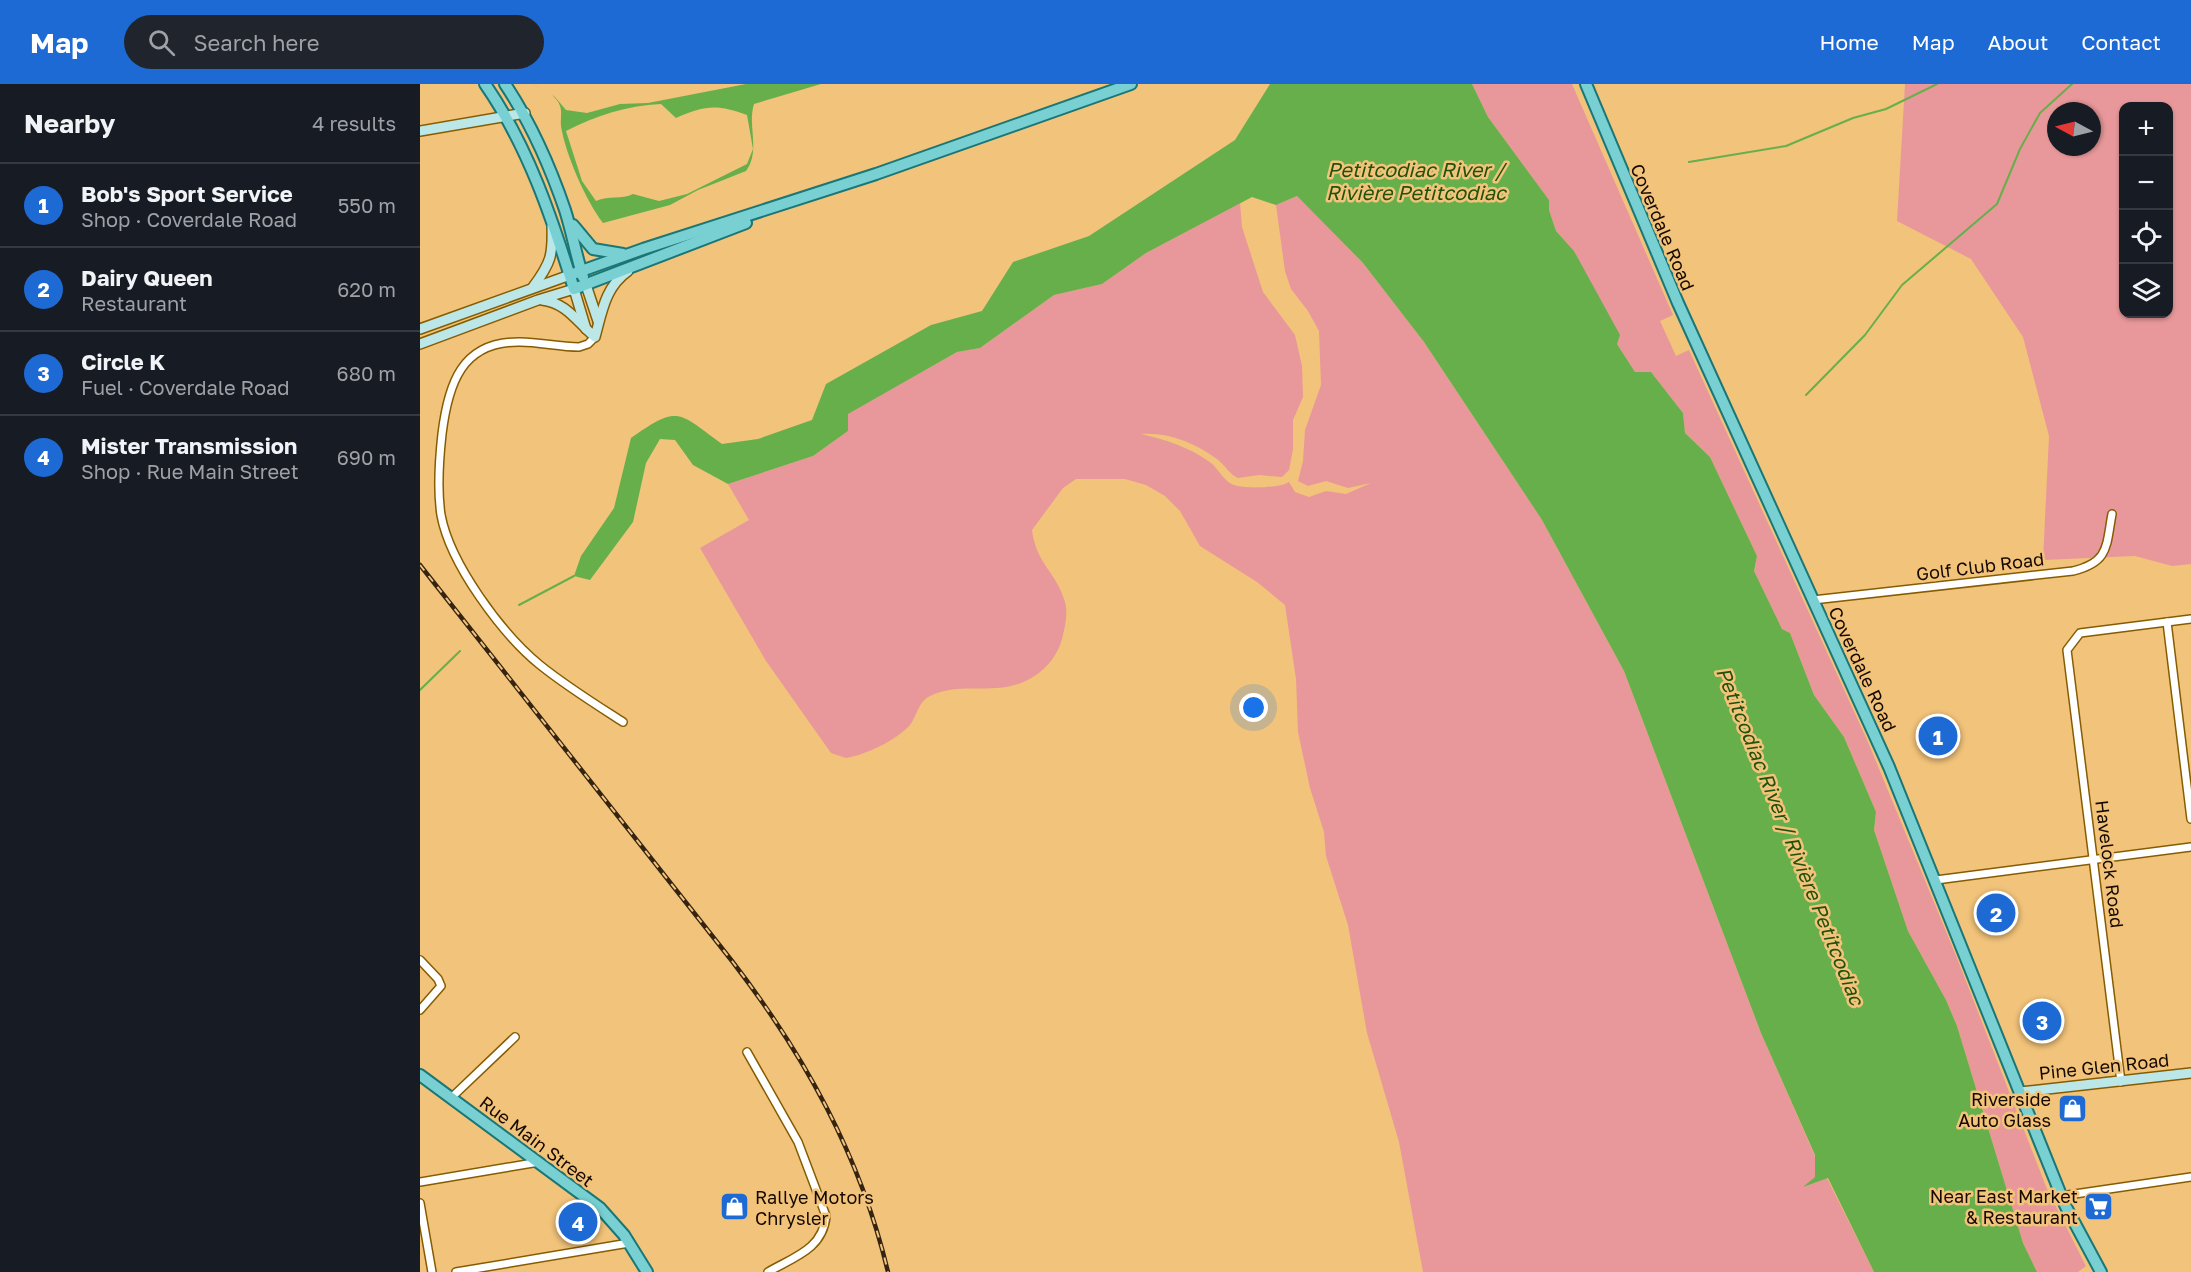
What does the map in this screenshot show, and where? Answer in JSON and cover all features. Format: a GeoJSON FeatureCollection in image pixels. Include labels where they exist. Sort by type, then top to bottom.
{"type":"FeatureCollection","features":[{"type":"Feature","properties":{"kind":"main road"},"geometry":{"type":"LineString","coordinates":[[485,84],[507,116],[532,169],[552,224],[570,290],[632,268],[816,195]]}},
{"type":"Feature","properties":{"kind":"main road"},"geometry":{"type":"LineString","coordinates":[[505,84],[525,113],[565,211],[586,285]]}},
{"type":"Feature","properties":{"kind":"main road"},"geometry":{"type":"LineString","coordinates":[[566,277],[628,254],[816,195],[1131,84]]}},
{"type":"Feature","properties":{"kind":"main road","name":"Coverdale Road"},"geometry":{"type":"LineString","coordinates":[[1586,84],[1664,271],[1873,728],[1936,880],[2061,1196],[2100,1272]]}},
{"type":"Feature","properties":{"kind":"main road"},"geometry":{"type":"LineString","coordinates":[[565,211],[578,234],[593,249],[628,254]]}},
{"type":"Feature","properties":{"kind":"main road","name":"Rue Main Street"},"geometry":{"type":"LineString","coordinates":[[420,1075],[600,1208],[629,1243],[647,1272]]}},
{"type":"Feature","properties":{"kind":"street"},"geometry":{"type":"LineString","coordinates":[[420,131],[525,113]]}},
{"type":"Feature","properties":{"kind":"street"},"geometry":{"type":"LineString","coordinates":[[533,287],[549,263],[553,251],[552,224]]}},
{"type":"Feature","properties":{"kind":"street"},"geometry":{"type":"LineString","coordinates":[[622,722],[540,664],[510,635],[462,570],[453,553],[441,516],[439,491],[441,443],[448,391],[459,370],[468,360],[501,344],[518,342],[579,347],[588,344],[595,337],[612,288],[618,278],[632,268]]}},
{"type":"Feature","properties":{"kind":"street"},"geometry":{"type":"LineString","coordinates":[[420,329],[566,277]]}},
{"type":"Feature","properties":{"kind":"street"},"geometry":{"type":"LineString","coordinates":[[586,285],[599,323]]}},
{"type":"Feature","properties":{"kind":"street"},"geometry":{"type":"LineString","coordinates":[[420,344],[570,290],[586,329]]}},
{"type":"Feature","properties":{"kind":"street"},"geometry":{"type":"LineString","coordinates":[[538,300],[559,304],[570,311],[595,337]]}},
{"type":"Feature","properties":{"kind":"street","name":"Golf Club Road"},"geometry":{"type":"LineString","coordinates":[[1813,600],[2073,571],[2093,566],[2105,550],[2112,514]]}},
{"type":"Feature","properties":{"kind":"street"},"geometry":{"type":"LineString","coordinates":[[2191,619],[2167,622],[2191,819]]}},
{"type":"Feature","properties":{"kind":"street","name":"Havelock Road"},"geometry":{"type":"LineString","coordinates":[[2121,1082],[2067,650],[2080,633],[2167,622]]}},
{"type":"Feature","properties":{"kind":"street"},"geometry":{"type":"LineString","coordinates":[[1936,880],[2191,847]]}},
{"type":"Feature","properties":{"kind":"street"},"geometry":{"type":"LineString","coordinates":[[420,960],[438,978],[441,986],[420,1010]]}},
{"type":"Feature","properties":{"kind":"street"},"geometry":{"type":"LineString","coordinates":[[451,1098],[515,1038]]}},
{"type":"Feature","properties":{"kind":"street"},"geometry":{"type":"LineString","coordinates":[[747,1052],[798,1142],[826,1216],[825,1228],[818,1241],[768,1272]]}},
{"type":"Feature","properties":{"kind":"street","name":"Pine Glen Road"},"geometry":{"type":"LineString","coordinates":[[2020,1092],[2191,1073]]}},
{"type":"Feature","properties":{"kind":"street"},"geometry":{"type":"LineString","coordinates":[[420,1182],[539,1162]]}},
{"type":"Feature","properties":{"kind":"street"},"geometry":{"type":"LineString","coordinates":[[2061,1196],[2191,1178]]}},
{"type":"Feature","properties":{"kind":"street"},"geometry":{"type":"LineString","coordinates":[[420,1203],[432,1272]]}},
{"type":"Feature","properties":{"kind":"street"},"geometry":{"type":"LineString","coordinates":[[456,1272],[629,1243]]}},
{"type":"Feature","properties":{"kind":"shaded area"},"geometry":{"type":"Polygon","coordinates":[[[1472,84],[1572,84],[1673,315],[1660,321],[1676,356],[1689,350],[1868,742],[1957,958],[2047,1189],[2086,1266],[2078,1272],[2037,1272],[2023,1243],[1957,1026],[1946,1000],[1908,931],[1874,830],[1876,812],[1844,737],[1814,695],[1790,633],[1782,629],[1754,571],[1757,556],[1710,457],[1685,433],[1683,413],[1651,372],[1635,372],[1617,344],[1574,251],[1556,231],[1549,210],[1549,200],[1488,117],[1472,84]]]}},
{"type":"Feature","properties":{"kind":"shaded area"},"geometry":{"type":"Polygon","coordinates":[[[1905,84],[2191,84],[2191,564],[2172,566],[2135,556],[2043,560],[2049,436],[2023,337],[1971,259],[1897,221],[1905,84]]]}},
{"type":"Feature","properties":{"kind":"shaded area"},"geometry":{"type":"Polygon","coordinates":[[[1297,196],[1363,263],[1424,342],[1542,520],[1624,671],[1761,1033],[1815,1156],[1815,1177],[1805,1186],[1827,1178],[1874,1272],[1423,1272],[1399,1142],[1367,1033],[1348,925],[1326,856],[1324,832],[1310,788],[1298,732],[1296,679],[1285,605],[1257,582],[1200,546],[1180,511],[1165,496],[1146,485],[1125,479],[1076,479],[1063,488],[1032,530],[1037,551],[1060,589],[1066,609],[1060,645],[1045,668],[1023,682],[1009,686],[956,689],[930,696],[920,705],[910,725],[904,731],[871,750],[846,758],[831,753],[766,661],[700,548],[749,520],[728,484],[813,456],[848,431],[847,414],[957,352],[980,348],[1054,295],[1102,284],[1146,253],[1240,203],[1242,227],[1263,292],[1295,335],[1302,366],[1303,397],[1293,420],[1293,449],[1289,470],[1282,477],[1259,475],[1238,478],[1217,459],[1200,448],[1171,437],[1141,434],[1186,448],[1211,463],[1227,481],[1234,485],[1271,487],[1289,482],[1295,492],[1309,497],[1326,491],[1346,494],[1371,483],[1348,488],[1326,481],[1308,486],[1298,481],[1303,461],[1305,430],[1321,385],[1319,331],[1308,311],[1291,289],[1285,271],[1276,205],[1297,196]]]}},
{"type":"Feature","properties":{"kind":"water"},"geometry":{"type":"Polygon","coordinates":[[[746,84],[821,84],[754,104],[752,112],[753,146],[753,155],[746,171],[698,190],[670,205],[603,223],[583,190],[572,163],[563,137],[560,106],[551,95],[566,110],[587,113],[620,104],[648,103],[746,84]],[[661,104],[648,105],[612,112],[566,131],[582,181],[596,201],[633,194],[659,201],[687,194],[747,164],[753,149],[747,115],[728,109],[703,108],[676,118],[661,104]]]}},
{"type":"Feature","properties":{"kind":"water","name":"Petitcodiac River / Rivière Petitcodiac"},"geometry":{"type":"Polygon","coordinates":[[[1270,84],[1472,84],[1488,117],[1549,200],[1549,210],[1556,231],[1574,251],[1620,335],[1617,344],[1635,372],[1651,372],[1683,413],[1685,433],[1710,457],[1757,556],[1754,571],[1782,629],[1790,633],[1814,695],[1844,737],[1876,812],[1874,830],[1908,931],[1946,1000],[1957,1026],[2023,1243],[2037,1272],[1874,1272],[1828,1178],[1803,1187],[1815,1177],[1815,1155],[1761,1033],[1624,671],[1542,520],[1424,342],[1363,263],[1297,196],[1276,205],[1252,197],[1146,253],[1102,284],[1054,295],[980,348],[957,352],[848,414],[848,431],[813,456],[728,484],[693,465],[675,440],[660,439],[646,463],[633,522],[590,580],[574,576],[581,556],[614,508],[631,438],[659,420],[678,416],[687,419],[722,444],[758,439],[812,420],[826,384],[931,325],[982,311],[1013,262],[1089,236],[1235,140],[1270,84]]]}},
{"type":"Feature","properties":{"kind":"waterway"},"geometry":{"type":"LineString","coordinates":[[1689,162],[1786,146],[1853,118],[1886,109],[1937,84]]}},
{"type":"Feature","properties":{"kind":"waterway"},"geometry":{"type":"LineString","coordinates":[[1806,395],[1865,335],[1902,285],[1997,204],[2020,149],[2040,113],[2072,84]]}},
{"type":"Feature","properties":{"kind":"waterway"},"geometry":{"type":"LineString","coordinates":[[519,605],[574,576]]}},
{"type":"Feature","properties":{"kind":"waterway"},"geometry":{"type":"LineString","coordinates":[[420,690],[460,651]]}},
{"type":"Feature","properties":{"kind":"railway"},"geometry":{"type":"LineString","coordinates":[[420,565],[732,961],[783,1033],[806,1070],[846,1147],[862,1187],[888,1272]]}},
{"type":"Feature","properties":{"kind":"place","name":"Bob's Sport Service"},"geometry":{"type":"Point","coordinates":[1938,736]}},
{"type":"Feature","properties":{"kind":"place","name":"Dairy Queen"},"geometry":{"type":"Point","coordinates":[1996,913]}},
{"type":"Feature","properties":{"kind":"place","name":"Circle K"},"geometry":{"type":"Point","coordinates":[2042,1021]}},
{"type":"Feature","properties":{"kind":"place","name":"Riverside Auto Glass"},"geometry":{"type":"Point","coordinates":[2072,1109]}},
{"type":"Feature","properties":{"kind":"place","name":"Near East Market & Restaurant"},"geometry":{"type":"Point","coordinates":[2099,1206]}},
{"type":"Feature","properties":{"kind":"place","name":"Rallye Motors Chrysler"},"geometry":{"type":"Point","coordinates":[734,1207]}},
{"type":"Feature","properties":{"kind":"place","name":"Mister Transmission"},"geometry":{"type":"Point","coordinates":[578,1222]}}]}
